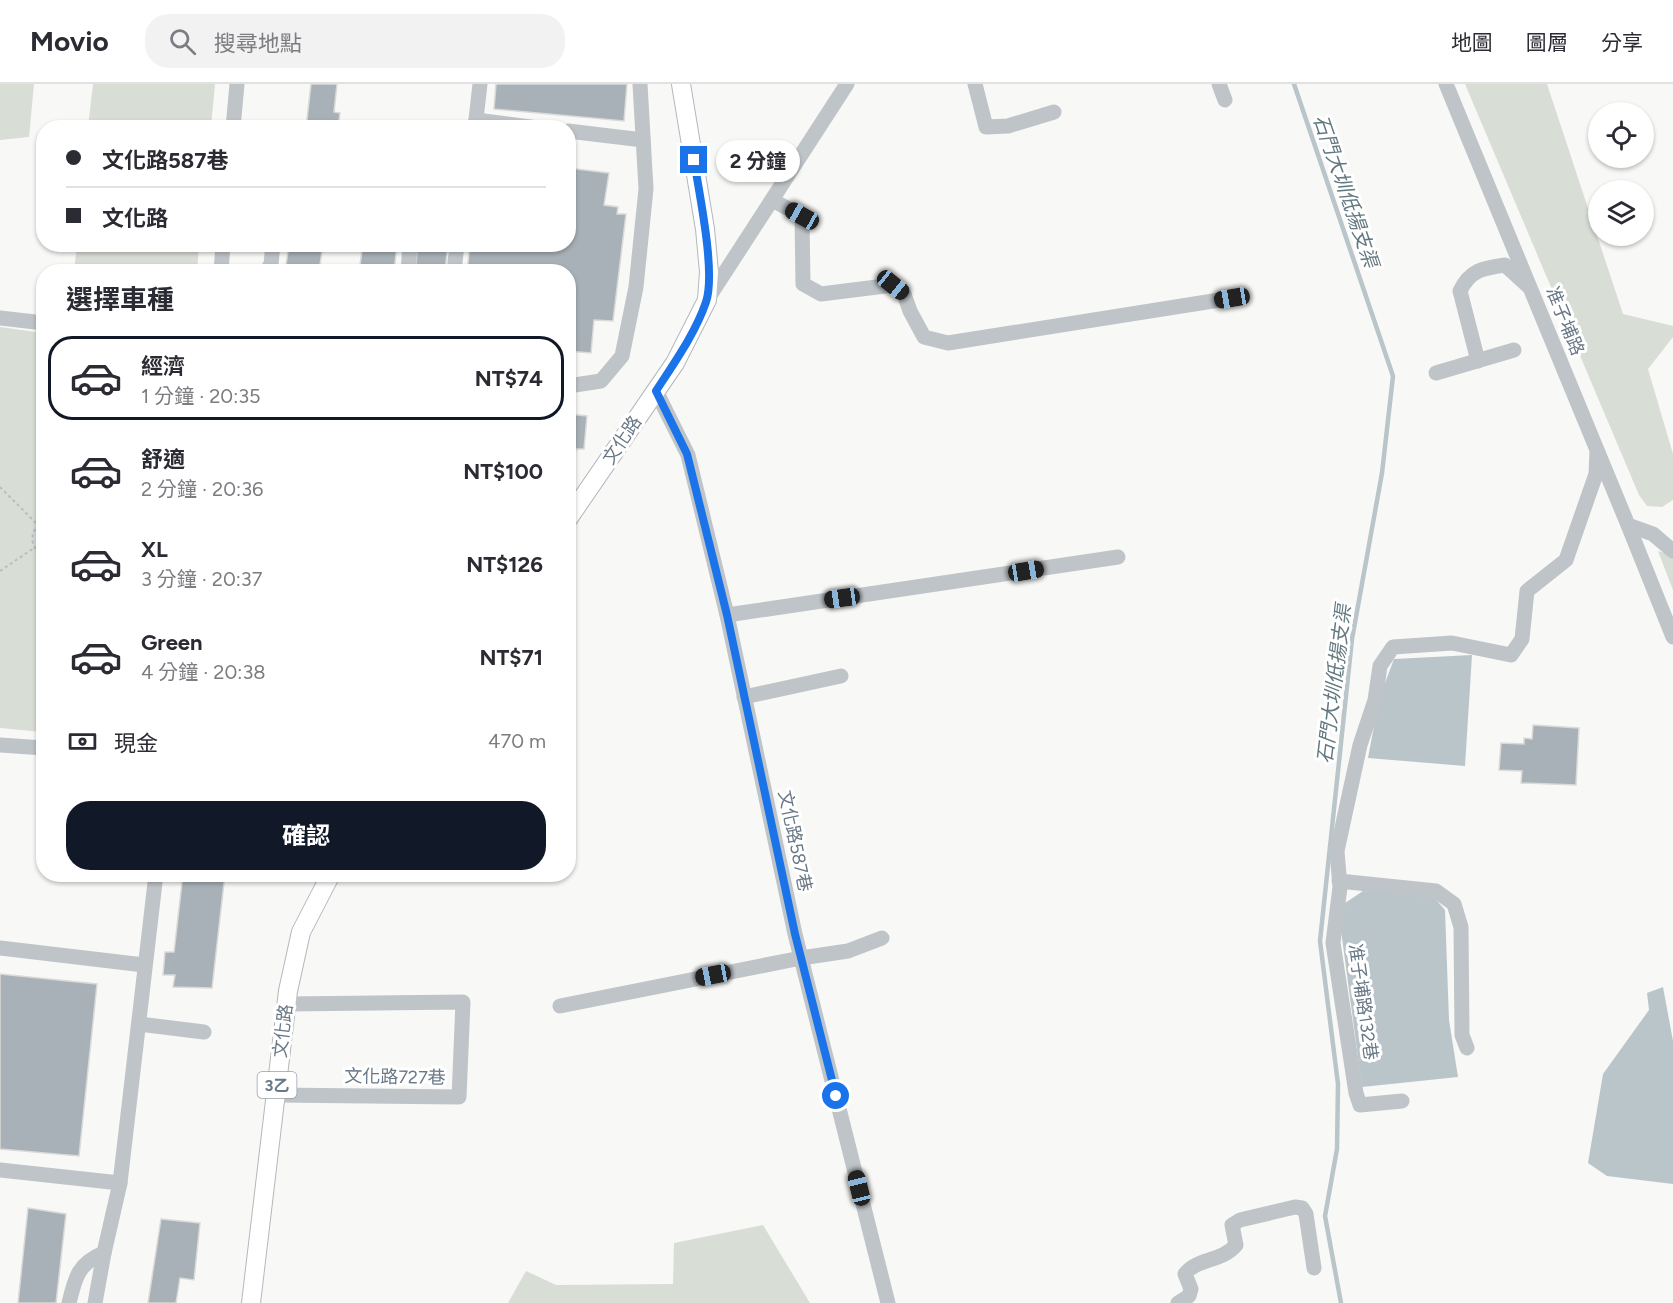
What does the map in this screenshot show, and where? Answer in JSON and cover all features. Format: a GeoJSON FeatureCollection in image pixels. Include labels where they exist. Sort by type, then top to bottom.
{"type":"FeatureCollection","features":[{"type":"Feature","properties":{"kind":"main road","name":"文化路"},"geometry":{"type":"LineString","coordinates":[[576,507],[675,363],[707,300],[705,229],[681,84]]}},
{"type":"Feature","properties":{"kind":"main road","name":"文化路"},"geometry":{"type":"LineString","coordinates":[[251,1303],[286,1004],[301,932],[327,882]]}},
{"type":"Feature","properties":{"kind":"lane"},"geometry":{"type":"LineString","coordinates":[[234,120],[237,84]]}},
{"type":"Feature","properties":{"kind":"lane"},"geometry":{"type":"LineString","coordinates":[[476,120],[480,84]]}},
{"type":"Feature","properties":{"kind":"lane"},"geometry":{"type":"LineString","coordinates":[[576,385],[601,381],[622,356],[636,287],[646,189],[639,84]]}},
{"type":"Feature","properties":{"kind":"lane"},"geometry":{"type":"LineString","coordinates":[[707,300],[847,84]]}},
{"type":"Feature","properties":{"kind":"lane"},"geometry":{"type":"LineString","coordinates":[[975,84],[986,127],[1008,126],[1054,112]]}},
{"type":"Feature","properties":{"kind":"lane"},"geometry":{"type":"LineString","coordinates":[[1220,84],[1225,100]]}},
{"type":"Feature","properties":{"kind":"lane","name":"准子埔路"},"geometry":{"type":"LineString","coordinates":[[1446,84],[1673,637]]}},
{"type":"Feature","properties":{"kind":"lane"},"geometry":{"type":"LineString","coordinates":[[576,132],[643,140]]}},
{"type":"Feature","properties":{"kind":"lane"},"geometry":{"type":"LineString","coordinates":[[772,200],[802,216],[803,284],[821,294],[893,285],[904,294],[924,337],[948,343],[1232,298]]}},
{"type":"Feature","properties":{"kind":"lane"},"geometry":{"type":"LineString","coordinates":[[1478,361],[1460,291],[1465,281],[1481,268],[1505,265],[1531,288]]}},
{"type":"Feature","properties":{"kind":"lane"},"geometry":{"type":"LineString","coordinates":[[0,318],[36,322]]}},
{"type":"Feature","properties":{"kind":"lane"},"geometry":{"type":"LineString","coordinates":[[1436,373],[1514,350]]}},
{"type":"Feature","properties":{"kind":"lane","name":"文化路587巷"},"geometry":{"type":"LineString","coordinates":[[656,391],[687,454],[727,615],[801,958],[888,1303]]}},
{"type":"Feature","properties":{"kind":"lane","name":"准子埔路132巷"},"geometry":{"type":"LineString","coordinates":[[1402,1101],[1360,1105],[1356,1093],[1333,943],[1339,881],[1337,851],[1360,745],[1375,700],[1380,666],[1394,647],[1452,643],[1510,655],[1522,639],[1527,591],[1566,560],[1596,474],[1597,450]]}},
{"type":"Feature","properties":{"kind":"lane"},"geometry":{"type":"LineString","coordinates":[[1628,525],[1653,534],[1673,551]]}},
{"type":"Feature","properties":{"kind":"lane"},"geometry":{"type":"LineString","coordinates":[[727,615],[1118,557]]}},
{"type":"Feature","properties":{"kind":"lane"},"geometry":{"type":"LineString","coordinates":[[744,697],[841,676]]}},
{"type":"Feature","properties":{"kind":"lane"},"geometry":{"type":"LineString","coordinates":[[0,745],[36,747]]}},
{"type":"Feature","properties":{"kind":"lane"},"geometry":{"type":"LineString","coordinates":[[1339,881],[1436,891],[1454,904],[1461,927],[1462,1035],[1467,1048]]}},
{"type":"Feature","properties":{"kind":"lane"},"geometry":{"type":"LineString","coordinates":[[95,1303],[120,1183],[155,882]]}},
{"type":"Feature","properties":{"kind":"lane"},"geometry":{"type":"LineString","coordinates":[[560,1005],[848,951],[882,938]]}},
{"type":"Feature","properties":{"kind":"lane"},"geometry":{"type":"LineString","coordinates":[[0,948],[144,965]]}},
{"type":"Feature","properties":{"kind":"lane","name":"文化路727巷"},"geometry":{"type":"LineString","coordinates":[[276,1095],[459,1097],[463,1002],[286,1004]]}},
{"type":"Feature","properties":{"kind":"lane"},"geometry":{"type":"LineString","coordinates":[[139,1024],[204,1032]]}},
{"type":"Feature","properties":{"kind":"lane"},"geometry":{"type":"LineString","coordinates":[[0,1170],[120,1183]]}},
{"type":"Feature","properties":{"kind":"lane"},"geometry":{"type":"LineString","coordinates":[[1178,1303],[1189,1296],[1191,1289],[1185,1274],[1190,1268],[1229,1253],[1236,1245],[1232,1226],[1240,1220],[1295,1207],[1302,1208],[1306,1214],[1314,1268]]}},
{"type":"Feature","properties":{"kind":"lane"},"geometry":{"type":"LineString","coordinates":[[69,1303],[75,1276],[90,1258],[104,1253]]}},
{"type":"Feature","properties":{"kind":"path"},"geometry":{"type":"LineString","coordinates":[[0,486],[36,523]]}},
{"type":"Feature","properties":{"kind":"path"},"geometry":{"type":"LineString","coordinates":[[0,571],[34,548],[32,536],[36,529]]}},
{"type":"Feature","properties":{"kind":"shaded area"},"geometry":{"type":"Polygon","coordinates":[[[0,84],[34,84],[29,137],[0,140],[0,84]]]}},
{"type":"Feature","properties":{"kind":"shaded area"},"geometry":{"type":"Polygon","coordinates":[[[93,84],[215,84],[212,120],[89,120],[93,84]]]}},
{"type":"Feature","properties":{"kind":"shaded area"},"geometry":{"type":"Polygon","coordinates":[[[1465,84],[1547,84],[1588,208],[1588,246],[1601,246],[1623,314],[1673,326],[1673,337],[1648,369],[1673,454],[1673,500],[1662,507],[1647,506],[1639,495],[1465,84]]]}},
{"type":"Feature","properties":{"kind":"shaded area"},"geometry":{"type":"Polygon","coordinates":[[[76,252],[198,252],[198,264],[75,264],[76,252]]]}},
{"type":"Feature","properties":{"kind":"shaded area"},"geometry":{"type":"Polygon","coordinates":[[[0,327],[36,332],[36,731],[0,728],[0,327]]]}},
{"type":"Feature","properties":{"kind":"shaded area"},"geometry":{"type":"Polygon","coordinates":[[[1658,551],[1673,555],[1673,590],[1658,551]]]}},
{"type":"Feature","properties":{"kind":"shaded area"},"geometry":{"type":"Polygon","coordinates":[[[1472,655],[1465,766],[1368,758],[1379,699],[1394,659],[1472,655]]]}},
{"type":"Feature","properties":{"kind":"shaded area"},"geometry":{"type":"Polygon","coordinates":[[[1363,891],[1432,895],[1445,910],[1449,1020],[1458,1077],[1362,1087],[1341,930],[1345,903],[1363,891]]]}},
{"type":"Feature","properties":{"kind":"shaded area"},"geometry":{"type":"Polygon","coordinates":[[[1663,987],[1673,1041],[1673,1184],[1607,1176],[1588,1163],[1603,1074],[1649,1010],[1647,993],[1663,987]]]}},
{"type":"Feature","properties":{"kind":"shaded area"},"geometry":{"type":"Polygon","coordinates":[[[763,1225],[810,1303],[508,1303],[526,1271],[556,1285],[673,1284],[674,1243],[763,1225]]]}},
{"type":"Feature","properties":{"kind":"building"},"geometry":{"type":"Polygon","coordinates":[[[311,84],[337,84],[334,112],[340,113],[339,120],[307,120],[311,84]]]}},
{"type":"Feature","properties":{"kind":"building"},"geometry":{"type":"Polygon","coordinates":[[[496,84],[627,84],[624,121],[494,109],[496,84]]]}},
{"type":"Feature","properties":{"kind":"building"},"geometry":{"type":"Polygon","coordinates":[[[576,169],[609,173],[604,205],[618,207],[617,214],[626,214],[613,321],[594,320],[591,353],[576,352],[576,264],[468,264],[469,252],[576,252],[576,169]]]}},
{"type":"Feature","properties":{"kind":"building"},"geometry":{"type":"Polygon","coordinates":[[[288,252],[322,252],[320,264],[286,264],[288,252]]]}},
{"type":"Feature","properties":{"kind":"building"},"geometry":{"type":"Polygon","coordinates":[[[362,252],[396,252],[395,264],[360,264],[362,252]]]}},
{"type":"Feature","properties":{"kind":"building"},"geometry":{"type":"Polygon","coordinates":[[[417,252],[447,252],[446,264],[416,264],[417,252]]]}},
{"type":"Feature","properties":{"kind":"building"},"geometry":{"type":"Polygon","coordinates":[[[576,415],[587,416],[584,449],[576,449],[576,415]]]}},
{"type":"Feature","properties":{"kind":"building"},"geometry":{"type":"Polygon","coordinates":[[[1533,725],[1579,728],[1576,785],[1521,783],[1522,771],[1499,770],[1501,743],[1524,744],[1524,738],[1532,739],[1533,725]]]}},
{"type":"Feature","properties":{"kind":"building"},"geometry":{"type":"Polygon","coordinates":[[[182,882],[224,882],[212,988],[173,987],[175,975],[163,975],[165,952],[174,952],[182,882]]]}},
{"type":"Feature","properties":{"kind":"building"},"geometry":{"type":"Polygon","coordinates":[[[0,974],[97,984],[79,1156],[0,1149],[0,974]]]}},
{"type":"Feature","properties":{"kind":"building"},"geometry":{"type":"Polygon","coordinates":[[[28,1208],[66,1214],[56,1303],[18,1303],[28,1208]]]}},
{"type":"Feature","properties":{"kind":"building"},"geometry":{"type":"Polygon","coordinates":[[[161,1219],[200,1223],[194,1280],[180,1278],[176,1303],[148,1303],[161,1219]]]}},
{"type":"Feature","properties":{"kind":"waterway","name":"石門大圳低揚支渠"},"geometry":{"type":"LineString","coordinates":[[1294,84],[1393,376],[1382,473],[1352,639],[1320,941],[1338,1084],[1337,1149],[1325,1216],[1341,1303]]}},
{"type":"Feature","properties":{"kind":"route"},"geometry":{"type":"LineString","coordinates":[[694,160],[705,229],[707,300],[675,363],[656,391],[687,454],[727,615],[795,934],[836,1096]]}}]}
